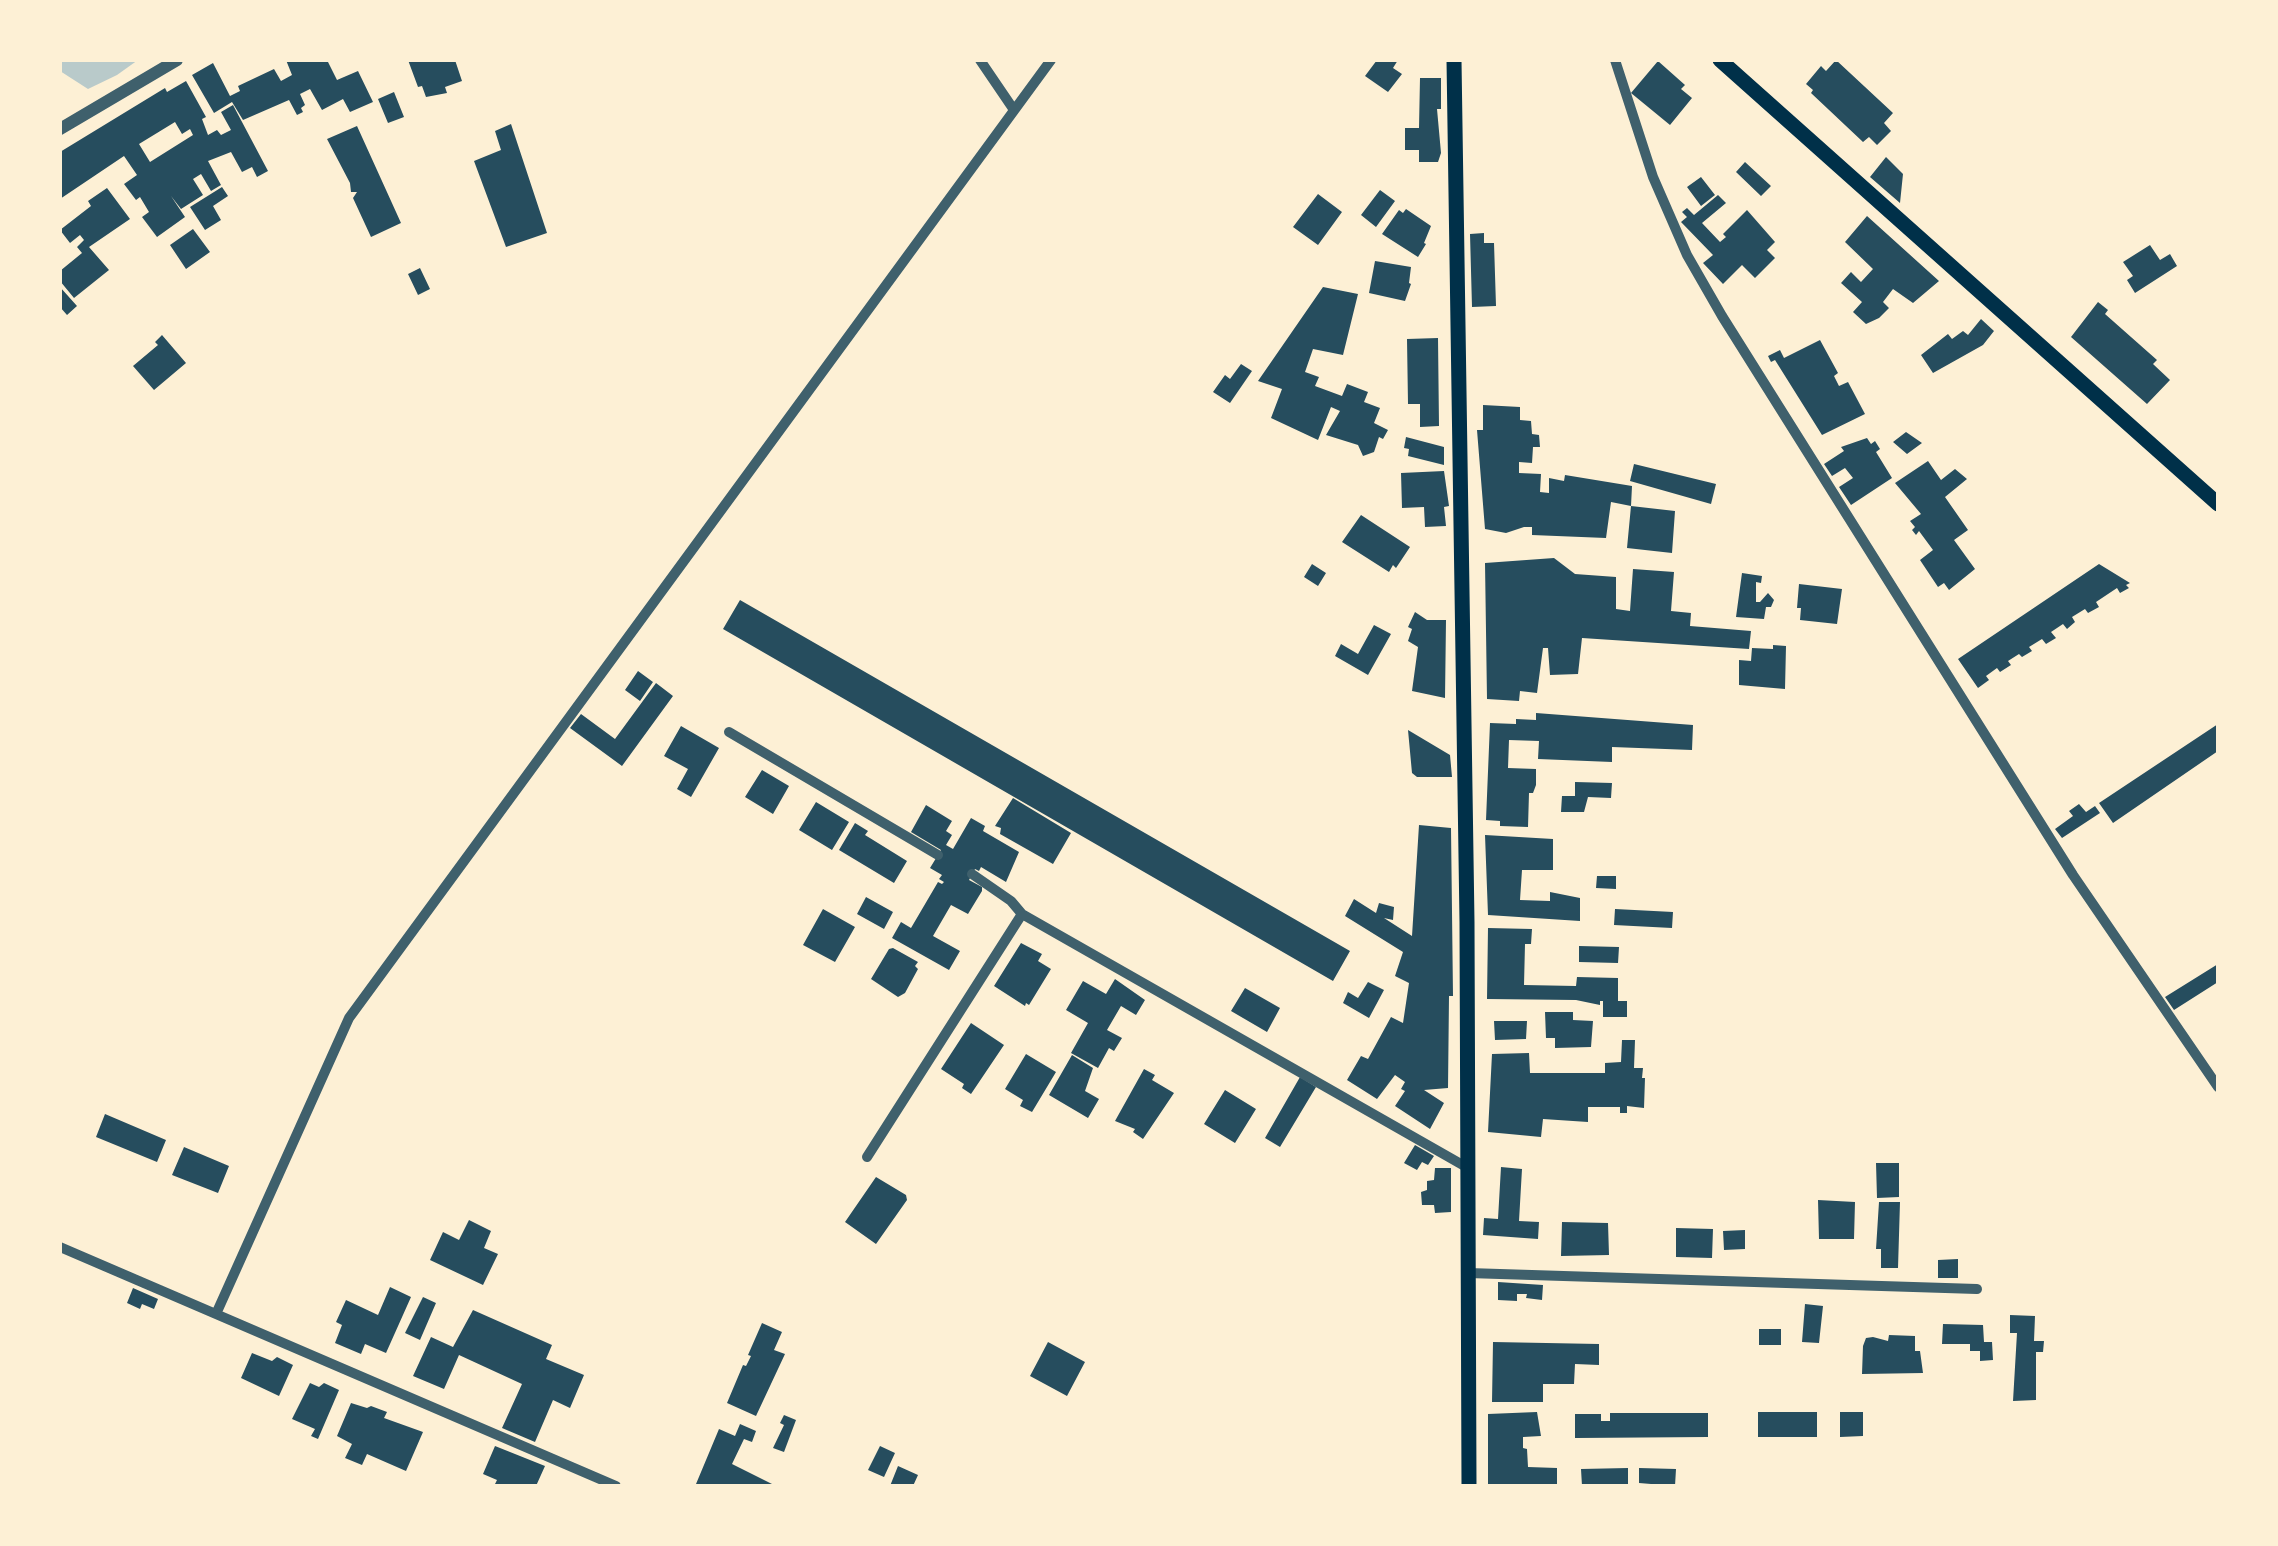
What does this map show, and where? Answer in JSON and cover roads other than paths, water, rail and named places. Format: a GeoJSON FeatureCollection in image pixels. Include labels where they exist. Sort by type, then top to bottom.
{"type":"FeatureCollection","features":[{"type":"Feature","properties":{"kind":"main road"},"geometry":{"type":"LineString","coordinates":[[1454,60],[1468,922],[1469,1486]]}},
{"type":"Feature","properties":{"kind":"main road"},"geometry":{"type":"LineString","coordinates":[[1720,60],[2218,504]]}},
{"type":"Feature","properties":{"kind":"street"},"geometry":{"type":"LineString","coordinates":[[60,129],[178,60]]}},
{"type":"Feature","properties":{"kind":"street"},"geometry":{"type":"LineString","coordinates":[[980,60],[1014,110]]}},
{"type":"Feature","properties":{"kind":"street"},"geometry":{"type":"LineString","coordinates":[[216,1314],[349,1018],[1051,60]]}},
{"type":"Feature","properties":{"kind":"street"},"geometry":{"type":"LineString","coordinates":[[1615,60],[1653,177],[1688,255],[1722,316],[2065,864],[2218,1086]]}},
{"type":"Feature","properties":{"kind":"street"},"geometry":{"type":"LineString","coordinates":[[729,732],[938,855]]}},
{"type":"Feature","properties":{"kind":"street"},"geometry":{"type":"LineString","coordinates":[[972,874],[1011,901],[1022,914],[1468,1168]]}},
{"type":"Feature","properties":{"kind":"street"},"geometry":{"type":"LineString","coordinates":[[867,1156],[1022,914]]}},
{"type":"Feature","properties":{"kind":"street"},"geometry":{"type":"LineString","coordinates":[[60,1247],[616,1486]]}},
{"type":"Feature","properties":{"kind":"street"},"geometry":{"type":"LineString","coordinates":[[1468,1273],[1977,1289]]}}]}
